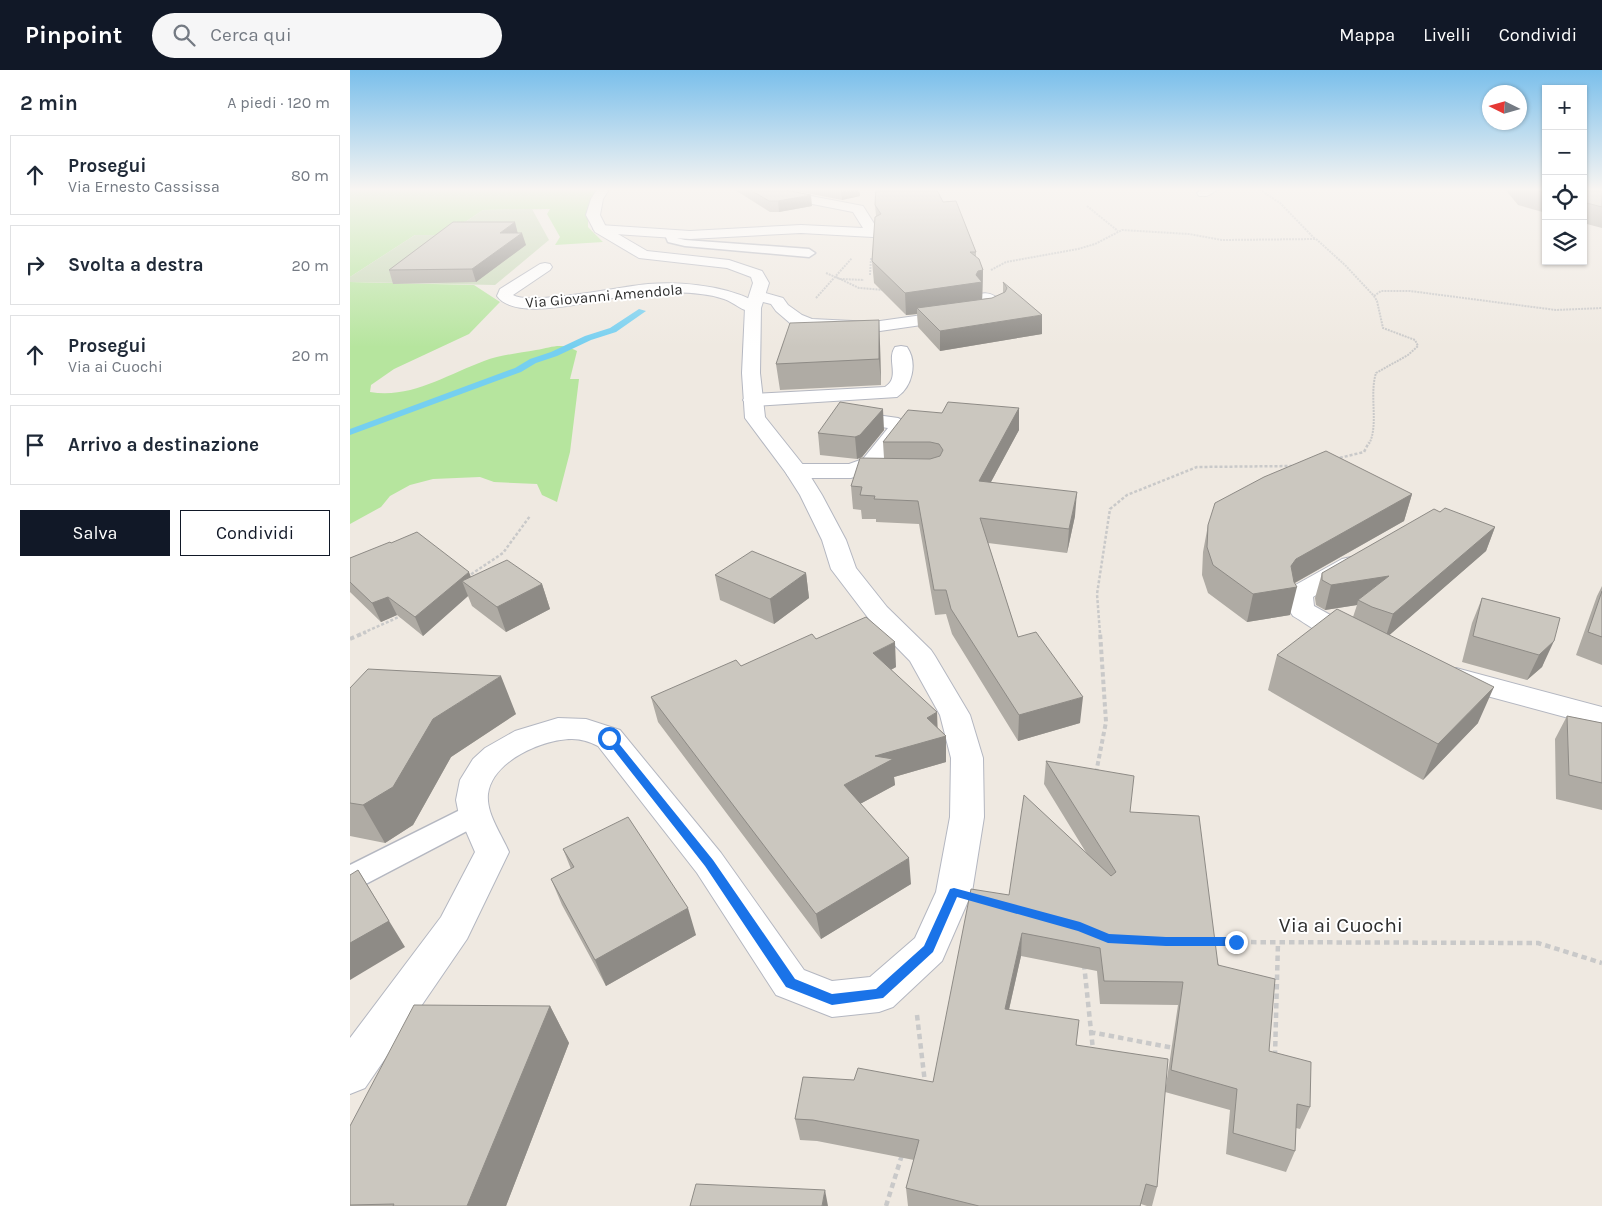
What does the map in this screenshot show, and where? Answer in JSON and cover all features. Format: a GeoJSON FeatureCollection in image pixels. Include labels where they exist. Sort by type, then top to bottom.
{"type":"FeatureCollection","features":[{"type":"Feature","properties":{"kind":"street"},"geometry":{"type":"LineString","coordinates":[[350,1073],[454,928],[492,852],[476,814],[472,794],[478,777],[490,761],[508,747],[529,736],[551,730],[573,728],[593,731],[609,738],[709,863],[790,983],[832,999],[879,994],[902,975],[929,949],[954,892],[967,817],[967,758],[954,715],[921,656],[878,612],[844,569],[834,540],[796,471],[755,418],[751,373],[756,302],[761,283],[757,274],[747,269],[712,261],[644,255],[620,241]]}},
{"type":"Feature","properties":{"kind":"street","name":"Via Giovanni Amendola"},"geometry":{"type":"LineString","coordinates":[[545,267],[506,292],[504,296],[507,300],[538,304],[625,291],[692,289],[756,302]]}},
{"type":"Feature","properties":{"kind":"street"},"geometry":{"type":"LineString","coordinates":[[756,302],[777,301],[782,308],[796,319],[810,324],[873,327],[991,310],[997,307],[986,297]]}},
{"type":"Feature","properties":{"kind":"street"},"geometry":{"type":"LineString","coordinates":[[753,400],[890,393],[900,388],[902,380],[900,351]]}},
{"type":"Feature","properties":{"kind":"street"},"geometry":{"type":"LineString","coordinates":[[846,417],[891,422],[898,429],[871,464],[851,471]]}},
{"type":"Feature","properties":{"kind":"street"},"geometry":{"type":"LineString","coordinates":[[796,471],[889,473]]}},
{"type":"Feature","properties":{"kind":"street"},"geometry":{"type":"LineString","coordinates":[[1368,554],[1300,594],[1302,610],[1354,640],[1380,650]]}},
{"type":"Feature","properties":{"kind":"street"},"geometry":{"type":"LineString","coordinates":[[1434,671],[1602,717]]}},
{"type":"Feature","properties":{"kind":"lane"},"geometry":{"type":"LineString","coordinates":[[676,241],[809,253]]}},
{"type":"Feature","properties":{"kind":"lane"},"geometry":{"type":"LineString","coordinates":[[350,879],[476,814]]}},
{"type":"Feature","properties":{"kind":"path"},"geometry":{"type":"LineString","coordinates":[[990,271],[1006,262],[1059,253],[1101,241]]}},
{"type":"Feature","properties":{"kind":"path"},"geometry":{"type":"LineString","coordinates":[[1318,241],[1345,265],[1378,301],[1383,328],[1415,340],[1418,346],[1408,355],[1376,373],[1372,386],[1373,436],[1364,452],[1326,461]]}},
{"type":"Feature","properties":{"kind":"path"},"geometry":{"type":"LineString","coordinates":[[836,277],[847,284],[866,290],[885,290]]}},
{"type":"Feature","properties":{"kind":"path"},"geometry":{"type":"LineString","coordinates":[[1374,296],[1381,291],[1410,291],[1556,310],[1602,308]]}},
{"type":"Feature","properties":{"kind":"path"},"geometry":{"type":"LineString","coordinates":[[1095,778],[1106,722],[1097,594],[1110,509],[1127,496],[1197,467],[1299,465]]}},
{"type":"Feature","properties":{"kind":"path"},"geometry":{"type":"LineString","coordinates":[[459,581],[494,560],[503,552],[530,516]]}},
{"type":"Feature","properties":{"kind":"path"},"geometry":{"type":"LineString","coordinates":[[350,639],[407,612]]}},
{"type":"Feature","properties":{"kind":"path","name":"Via ai Cuochi"},"geometry":{"type":"LineString","coordinates":[[1206,942],[1538,943],[1602,963]]}},
{"type":"Feature","properties":{"kind":"path"},"geometry":{"type":"LineString","coordinates":[[1275,1061],[1278,942]]}},
{"type":"Feature","properties":{"kind":"path"},"geometry":{"type":"LineString","coordinates":[[1083,956],[1094,1056]]}},
{"type":"Feature","properties":{"kind":"path"},"geometry":{"type":"LineString","coordinates":[[902,975],[919,1021],[926,1089]]}},
{"type":"Feature","properties":{"kind":"path"},"geometry":{"type":"LineString","coordinates":[[1090,1032],[1178,1048]]}},
{"type":"Feature","properties":{"kind":"path"},"geometry":{"type":"LineString","coordinates":[[886,1206],[903,1153]]}},
{"type":"Feature","properties":{"kind":"green space"},"geometry":{"type":"Polygon","coordinates":[[[350,241],[406,241],[350,277],[350,241]]]}},
{"type":"Feature","properties":{"kind":"green space"},"geometry":{"type":"Polygon","coordinates":[[[406,241],[548,241],[495,285],[350,282],[350,277],[406,241]]]}},
{"type":"Feature","properties":{"kind":"green space"},"geometry":{"type":"Polygon","coordinates":[[[557,241],[603,242],[555,245],[557,241]]]}},
{"type":"Feature","properties":{"kind":"green space"},"geometry":{"type":"Polygon","coordinates":[[[350,282],[474,285],[500,302],[469,334],[394,369],[371,385],[370,392],[400,392],[414,389],[484,361],[503,356],[557,346],[577,351],[570,379],[579,379],[570,452],[557,502],[542,495],[537,484],[494,482],[480,477],[433,479],[410,485],[390,496],[381,507],[350,524],[350,282]]]}},
{"type":"Feature","properties":{"kind":"building"},"geometry":{"type":"Polygon","coordinates":[[[428,241],[511,241],[472,269],[389,270],[428,241]]]}},
{"type":"Feature","properties":{"kind":"building"},"geometry":{"type":"Polygon","coordinates":[[[873,241],[972,241],[976,252],[970,252],[979,259],[983,270],[978,271],[976,275],[982,282],[905,293],[872,261],[873,241]]]}},
{"type":"Feature","properties":{"kind":"building"},"geometry":{"type":"Polygon","coordinates":[[[1003,282],[1042,315],[940,331],[917,308],[992,298],[1005,292],[1007,288],[1003,282]]]}},
{"type":"Feature","properties":{"kind":"building"},"geometry":{"type":"Polygon","coordinates":[[[879,320],[879,359],[776,364],[790,323],[879,320]]]}},
{"type":"Feature","properties":{"kind":"building"},"geometry":{"type":"Polygon","coordinates":[[[840,402],[883,409],[860,435],[855,437],[818,433],[840,402]]]}},
{"type":"Feature","properties":{"kind":"building"},"geometry":{"type":"Polygon","coordinates":[[[948,402],[1019,408],[979,481],[1077,492],[1069,529],[980,518],[1018,637],[1036,632],[1083,697],[1019,715],[951,609],[946,590],[934,590],[918,501],[874,499],[875,496],[860,495],[862,487],[851,486],[860,458],[930,459],[940,456],[943,450],[939,444],[930,442],[883,442],[908,410],[942,413],[948,402]]]}},
{"type":"Feature","properties":{"kind":"building"},"geometry":{"type":"Polygon","coordinates":[[[1326,451],[1412,494],[1296,559],[1291,566],[1294,582],[1297,587],[1253,594],[1213,565],[1207,547],[1208,525],[1215,503],[1264,477],[1326,451]]]}},
{"type":"Feature","properties":{"kind":"building"},"geometry":{"type":"Polygon","coordinates":[[[1445,508],[1495,527],[1393,614],[1358,600],[1389,576],[1331,585],[1322,580],[1322,573],[1434,509],[1440,512],[1445,508]]]}},
{"type":"Feature","properties":{"kind":"building"},"geometry":{"type":"Polygon","coordinates":[[[417,532],[469,572],[415,617],[388,597],[372,603],[350,582],[350,558],[417,532]]]}},
{"type":"Feature","properties":{"kind":"building"},"geometry":{"type":"Polygon","coordinates":[[[752,551],[806,573],[770,599],[715,575],[752,551]]]}},
{"type":"Feature","properties":{"kind":"building"},"geometry":{"type":"Polygon","coordinates":[[[507,560],[542,584],[497,607],[462,581],[507,560]]]}},
{"type":"Feature","properties":{"kind":"building"},"geometry":{"type":"Polygon","coordinates":[[[1602,591],[1602,637],[1588,632],[1602,591]]]}},
{"type":"Feature","properties":{"kind":"building"},"geometry":{"type":"Polygon","coordinates":[[[1482,598],[1560,618],[1554,641],[1539,655],[1473,636],[1482,598]]]}},
{"type":"Feature","properties":{"kind":"building"},"geometry":{"type":"Polygon","coordinates":[[[1337,609],[1494,687],[1438,744],[1277,655],[1337,609]]]}},
{"type":"Feature","properties":{"kind":"building"},"geometry":{"type":"Polygon","coordinates":[[[866,617],[895,642],[873,653],[937,712],[927,718],[946,736],[875,756],[893,759],[844,785],[909,858],[816,914],[651,697],[736,660],[741,666],[812,634],[816,639],[866,617]]]}},
{"type":"Feature","properties":{"kind":"building"},"geometry":{"type":"Polygon","coordinates":[[[368,669],[501,676],[433,719],[393,787],[363,805],[350,803],[350,688],[368,669]]]}},
{"type":"Feature","properties":{"kind":"building"},"geometry":{"type":"Polygon","coordinates":[[[1567,716],[1602,723],[1602,783],[1569,775],[1567,716]]]}},
{"type":"Feature","properties":{"kind":"building"},"geometry":{"type":"Polygon","coordinates":[[[1046,761],[1134,776],[1130,812],[1199,816],[1218,965],[1275,979],[1269,1051],[1311,1062],[1310,1107],[1297,1104],[1295,1151],[1233,1133],[1237,1089],[1171,1070],[1183,982],[1104,981],[1100,948],[1022,933],[1005,1009],[1079,1020],[1076,1045],[1168,1059],[1157,1187],[1146,1184],[1140,1206],[979,1206],[906,1188],[919,1140],[813,1120],[795,1119],[803,1077],[854,1080],[858,1068],[933,1082],[971,889],[1009,895],[1024,795],[1111,876],[1116,872],[1046,761]]]}},
{"type":"Feature","properties":{"kind":"building"},"geometry":{"type":"Polygon","coordinates":[[[628,817],[688,908],[595,960],[551,879],[574,867],[563,849],[628,817]]]}},
{"type":"Feature","properties":{"kind":"building"},"geometry":{"type":"Polygon","coordinates":[[[358,870],[389,921],[350,943],[350,875],[358,870]]]}},
{"type":"Feature","properties":{"kind":"building"},"geometry":{"type":"Polygon","coordinates":[[[414,1005],[550,1006],[467,1206],[350,1205],[350,1126],[414,1005]]]}},
{"type":"Feature","properties":{"kind":"building"},"geometry":{"type":"Polygon","coordinates":[[[696,1184],[825,1190],[822,1206],[690,1206],[696,1184]]]}},
{"type":"Feature","properties":{"kind":"waterway"},"geometry":{"type":"LineString","coordinates":[[350,432],[518,370],[533,361],[554,354],[588,338],[613,330],[642,311]]}},
{"type":"Feature","properties":{"kind":"route"},"geometry":{"type":"LineString","coordinates":[[609,738],[709,863],[790,983],[832,999],[879,994],[902,975],[929,949],[954,892],[1080,927],[1108,938],[1166,942],[1236,942]]}}]}
